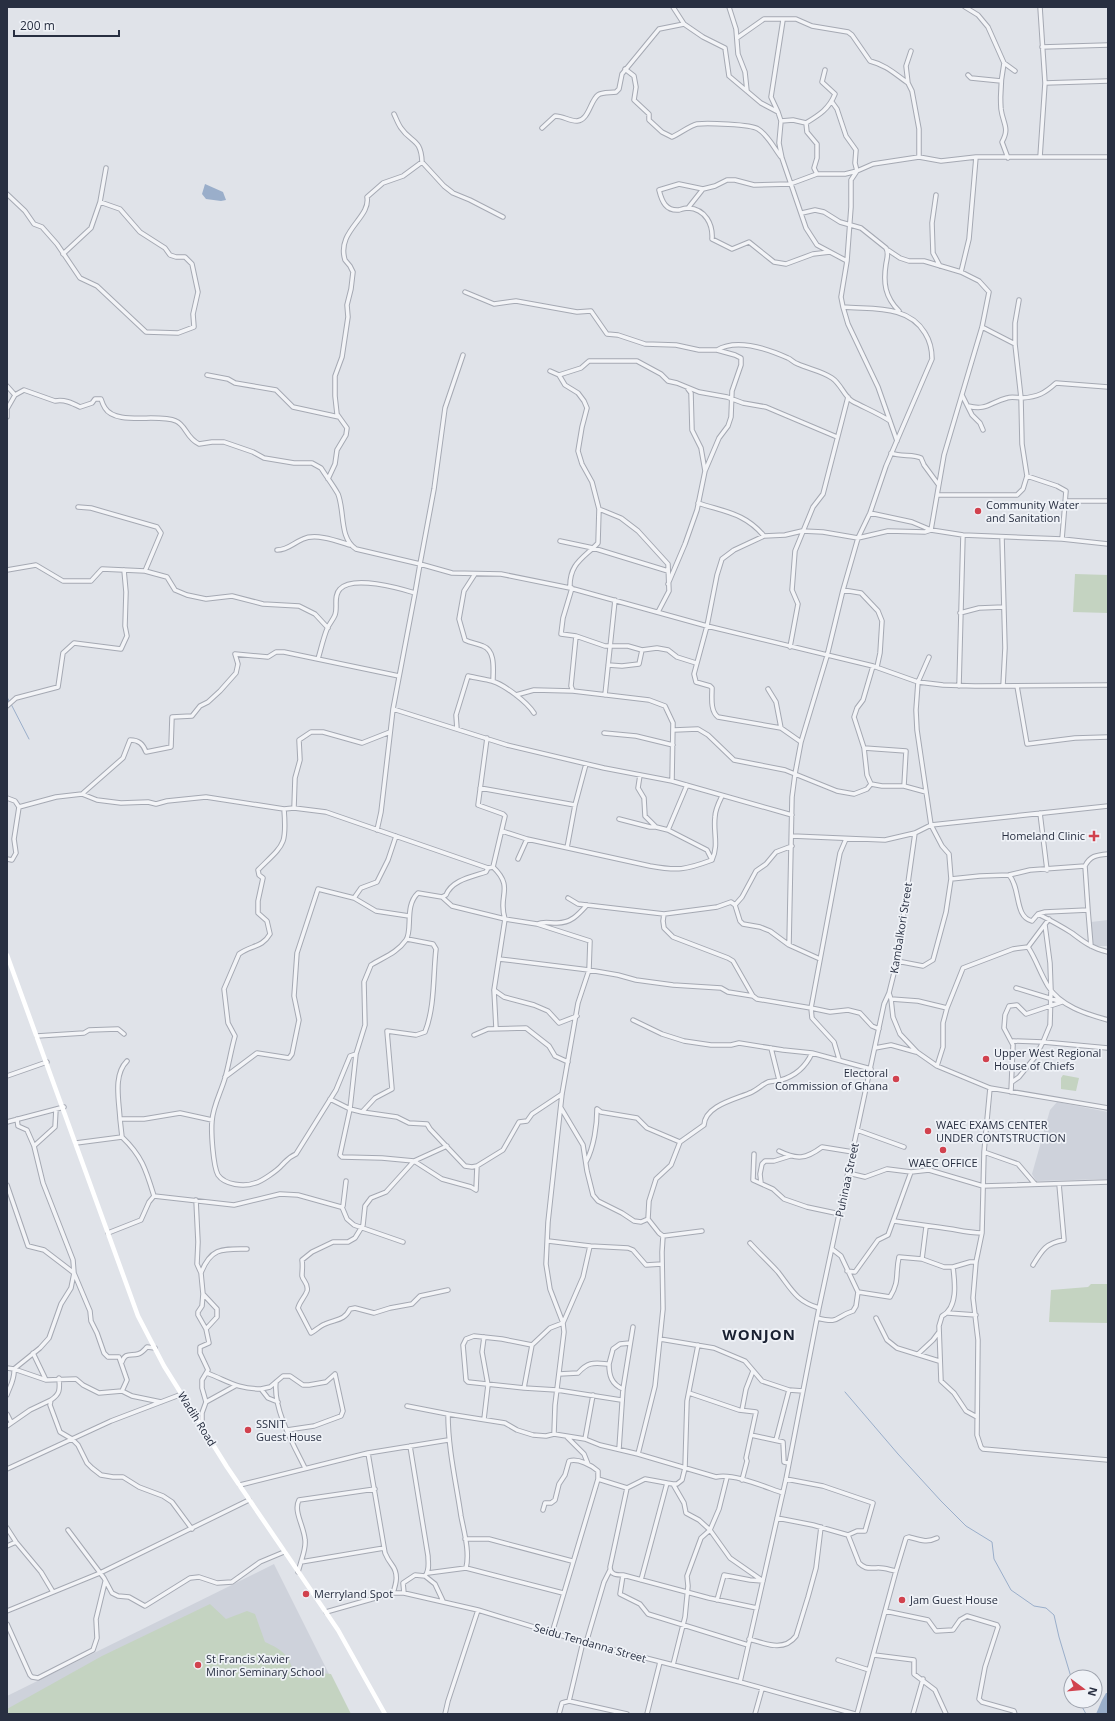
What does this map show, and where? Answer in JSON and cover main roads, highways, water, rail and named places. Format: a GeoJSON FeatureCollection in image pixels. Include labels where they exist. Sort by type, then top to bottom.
{"type":"FeatureCollection","features":[{"type":"Feature","properties":{"kind":"water"},"geometry":{"type":"Polygon","coordinates":[[[205,184],[223,192],[226,200],[221,201],[206,199],[202,194],[205,184]]]}},
{"type":"Feature","properties":{"kind":"water"},"geometry":{"type":"Polygon","coordinates":[[[1106,1693],[1108,1693],[1108,1714],[1096,1714],[1098,1709],[1103,1709],[1103,1698],[1106,1693]]]}},
{"type":"Feature","properties":{"kind":"waterway"},"geometry":{"type":"LineString","coordinates":[[7,697],[9,701]]}},
{"type":"Feature","properties":{"kind":"waterway"},"geometry":{"type":"LineString","coordinates":[[11,704],[29,739]]}},
{"type":"Feature","properties":{"kind":"waterway"},"geometry":{"type":"LineString","coordinates":[[845,1392],[898,1454],[941,1501],[966,1526],[992,1542],[994,1559],[1011,1590],[1034,1606],[1046,1608],[1054,1615],[1069,1669]]}},
{"type":"Feature","properties":{"kind":"waterway"},"geometry":{"type":"LineString","coordinates":[[1083,1709],[1086,1714]]}},
{"type":"Feature","properties":{"kind":"place","name":"Community Water and Sanitation"},"geometry":{"type":"Point","coordinates":[978,511]}},
{"type":"Feature","properties":{"kind":"place","name":"Homeland Clinic"},"geometry":{"type":"Point","coordinates":[1094,836]}},
{"type":"Feature","properties":{"kind":"place","name":"Upper West Regional House of Chiefs"},"geometry":{"type":"Point","coordinates":[986,1059]}},
{"type":"Feature","properties":{"kind":"place","name":"Electoral Commission of Ghana"},"geometry":{"type":"Point","coordinates":[896,1079]}},
{"type":"Feature","properties":{"kind":"place","name":"WAEC EXAMS CENTER UNDER CONTSTRUCTION"},"geometry":{"type":"Point","coordinates":[928,1131]}},
{"type":"Feature","properties":{"kind":"place","name":"WAEC OFFICE"},"geometry":{"type":"Point","coordinates":[943,1150]}},
{"type":"Feature","properties":{"kind":"place","name":"SSNIT Guest House"},"geometry":{"type":"Point","coordinates":[248,1430]}},
{"type":"Feature","properties":{"kind":"place","name":"Merryland Spot"},"geometry":{"type":"Point","coordinates":[306,1594]}},
{"type":"Feature","properties":{"kind":"place","name":"Jam Guest House"},"geometry":{"type":"Point","coordinates":[902,1600]}},
{"type":"Feature","properties":{"kind":"place","name":"St Francis Xavier Minor Seminary School"},"geometry":{"type":"Point","coordinates":[198,1665]}},
{"type":"Feature","properties":{"kind":"district","name":"WONJON"},"geometry":{"type":"Point","coordinates":[759,1335]}}]}
